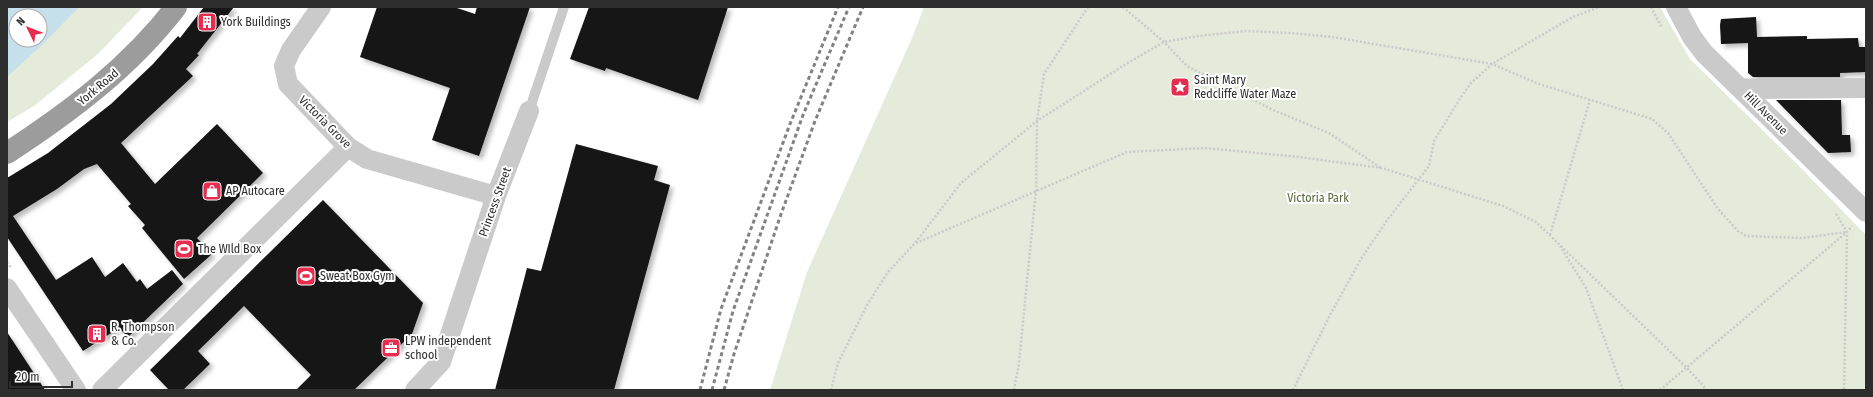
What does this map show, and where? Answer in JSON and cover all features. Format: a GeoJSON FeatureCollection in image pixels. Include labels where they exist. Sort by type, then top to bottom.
{"type":"FeatureCollection","features":[{"type":"Feature","properties":{"kind":"highway","name":"York Road"},"geometry":{"type":"LineString","coordinates":[[7,152],[90,95],[122,66],[164,23],[176,7]]}},
{"type":"Feature","properties":{"kind":"street","name":"Victoria Grove"},"geometry":{"type":"LineString","coordinates":[[321,7],[291,50],[284,66],[288,84],[348,147],[367,159],[496,196]]}},
{"type":"Feature","properties":{"kind":"street","name":"Hill Avenue"},"geometry":{"type":"LineString","coordinates":[[1676,7],[1698,47],[1866,212]]}},
{"type":"Feature","properties":{"kind":"street"},"geometry":{"type":"LineString","coordinates":[[1740,88],[1866,88]]}},
{"type":"Feature","properties":{"kind":"street","name":"Princess Street"},"geometry":{"type":"LineString","coordinates":[[415,390],[440,362],[496,196],[529,111]]}},
{"type":"Feature","properties":{"kind":"street"},"geometry":{"type":"LineString","coordinates":[[102,390],[348,147]]}},
{"type":"Feature","properties":{"kind":"street"},"geometry":{"type":"LineString","coordinates":[[7,288],[76,390]]}},
{"type":"Feature","properties":{"kind":"lane","name":"Princess Street"},"geometry":{"type":"LineString","coordinates":[[529,111],[564,7]]}},
{"type":"Feature","properties":{"kind":"path"},"geometry":{"type":"LineString","coordinates":[[1014,390],[1019,363],[1036,190],[1037,121],[1044,74],[1088,7]]}},
{"type":"Feature","properties":{"kind":"path"},"geometry":{"type":"LineString","coordinates":[[1123,7],[1164,42],[1187,66],[1273,110],[1329,133],[1382,168]]}},
{"type":"Feature","properties":{"kind":"path"},"geometry":{"type":"LineString","coordinates":[[1293,390],[1329,317],[1361,259],[1388,219],[1429,166],[1434,141],[1471,83],[1492,64],[1573,17],[1599,7]]}},
{"type":"Feature","properties":{"kind":"path"},"geometry":{"type":"LineString","coordinates":[[831,390],[838,363],[867,305],[888,272],[915,244],[961,183],[1037,121],[1126,64],[1164,42],[1198,36],[1246,32],[1290,33],[1333,38],[1492,64],[1538,84],[1652,119],[1668,133],[1718,209],[1738,231],[1746,236],[1802,238],[1848,232]]}},
{"type":"Feature","properties":{"kind":"path"},"geometry":{"type":"LineString","coordinates":[[1550,235],[1590,100]]}},
{"type":"Feature","properties":{"kind":"path"},"geometry":{"type":"LineString","coordinates":[[915,244],[1036,190],[1127,152],[1205,148],[1299,157],[1382,168],[1503,206],[1536,222],[1687,368],[1707,390]]}},
{"type":"Feature","properties":{"kind":"path"},"geometry":{"type":"LineString","coordinates":[[1660,390],[1848,232],[1866,212]]}},
{"type":"Feature","properties":{"kind":"path"},"geometry":{"type":"LineString","coordinates":[[1844,390],[1848,232]]}},
{"type":"Feature","properties":{"kind":"path"},"geometry":{"type":"LineString","coordinates":[[1557,242],[1586,288],[1623,390]]}},
{"type":"Feature","properties":{"kind":"green space"},"geometry":{"type":"Polygon","coordinates":[[[61,7],[143,7],[98,54],[34,106],[7,122],[7,63],[29,48],[48,48],[48,27],[61,7]]]}},
{"type":"Feature","properties":{"kind":"green space","name":"Victoria Park"},"geometry":{"type":"Polygon","coordinates":[[[924,7],[1660,7],[1690,59],[1795,162],[1866,235],[1866,390],[770,390],[807,272],[912,38],[924,7]]]}},
{"type":"Feature","properties":{"kind":"water"},"geometry":{"type":"Polygon","coordinates":[[[7,7],[79,7],[48,39],[48,8],[8,8],[8,48],[39,48],[7,77],[7,7]]]}},
{"type":"Feature","properties":{"kind":"building"},"geometry":{"type":"Polygon","coordinates":[[[204,7],[234,7],[197,54],[199,55],[186,69],[193,76],[121,143],[155,184],[217,124],[263,173],[197,238],[212,254],[184,279],[142,228],[145,225],[128,206],[131,204],[97,164],[84,169],[57,189],[13,216],[56,280],[92,257],[105,277],[123,263],[137,282],[140,279],[147,289],[172,270],[183,284],[128,337],[119,328],[83,351],[7,237],[7,178],[48,153],[111,104],[153,64],[178,36],[180,38],[204,7]]]}},
{"type":"Feature","properties":{"kind":"building"},"geometry":{"type":"Polygon","coordinates":[[[377,7],[454,7],[475,14],[477,7],[530,7],[479,156],[432,140],[450,88],[360,57],[377,7]]]}},
{"type":"Feature","properties":{"kind":"building"},"geometry":{"type":"Polygon","coordinates":[[[589,7],[728,7],[698,100],[606,68],[605,71],[570,59],[589,7]]]}},
{"type":"Feature","properties":{"kind":"building"},"geometry":{"type":"Polygon","coordinates":[[[1756,17],[1757,37],[1807,36],[1807,39],[1858,38],[1859,47],[1866,47],[1866,72],[1840,73],[1840,77],[1753,77],[1748,73],[1748,43],[1721,44],[1720,25],[1721,19],[1756,17]]]}},
{"type":"Feature","properties":{"kind":"building"},"geometry":{"type":"Polygon","coordinates":[[[1776,100],[1841,100],[1842,135],[1850,135],[1851,152],[1828,153],[1776,100]]]}},
{"type":"Feature","properties":{"kind":"building"},"geometry":{"type":"Polygon","coordinates":[[[576,144],[658,166],[654,180],[670,185],[614,390],[495,390],[527,268],[541,271],[576,144]]]}},
{"type":"Feature","properties":{"kind":"building"},"geometry":{"type":"Polygon","coordinates":[[[323,200],[423,303],[412,334],[354,390],[296,390],[311,375],[244,306],[198,351],[210,364],[183,390],[169,390],[150,370],[323,200]]]}},
{"type":"Feature","properties":{"kind":"building"},"geometry":{"type":"Polygon","coordinates":[[[7,332],[45,390],[7,390],[7,332]]]}},
{"type":"Feature","properties":{"kind":"railway"},"geometry":{"type":"LineString","coordinates":[[700,390],[721,309],[790,124],[838,7]]}},
{"type":"Feature","properties":{"kind":"railway"},"geometry":{"type":"LineString","coordinates":[[712,390],[733,311],[803,115],[849,7]]}},
{"type":"Feature","properties":{"kind":"railway"},"geometry":{"type":"LineString","coordinates":[[724,390],[734,354],[780,217],[815,121],[863,7]]}},
{"type":"Feature","properties":{"kind":"place","name":"York Buildings"},"geometry":{"type":"Point","coordinates":[207,22]}},
{"type":"Feature","properties":{"kind":"place","name":"Saint Mary Redcliffe Water Maze"},"geometry":{"type":"Point","coordinates":[1180,87]}},
{"type":"Feature","properties":{"kind":"place","name":"AP Autocare"},"geometry":{"type":"Point","coordinates":[212,191]}},
{"type":"Feature","properties":{"kind":"place","name":"The WIld Box"},"geometry":{"type":"Point","coordinates":[184,249]}},
{"type":"Feature","properties":{"kind":"place","name":"Sweat Box Gym"},"geometry":{"type":"Point","coordinates":[306,276]}},
{"type":"Feature","properties":{"kind":"place","name":"R. Thompson & Co."},"geometry":{"type":"Point","coordinates":[97,334]}},
{"type":"Feature","properties":{"kind":"place","name":"LPW independent school"},"geometry":{"type":"Point","coordinates":[391,348]}}]}
